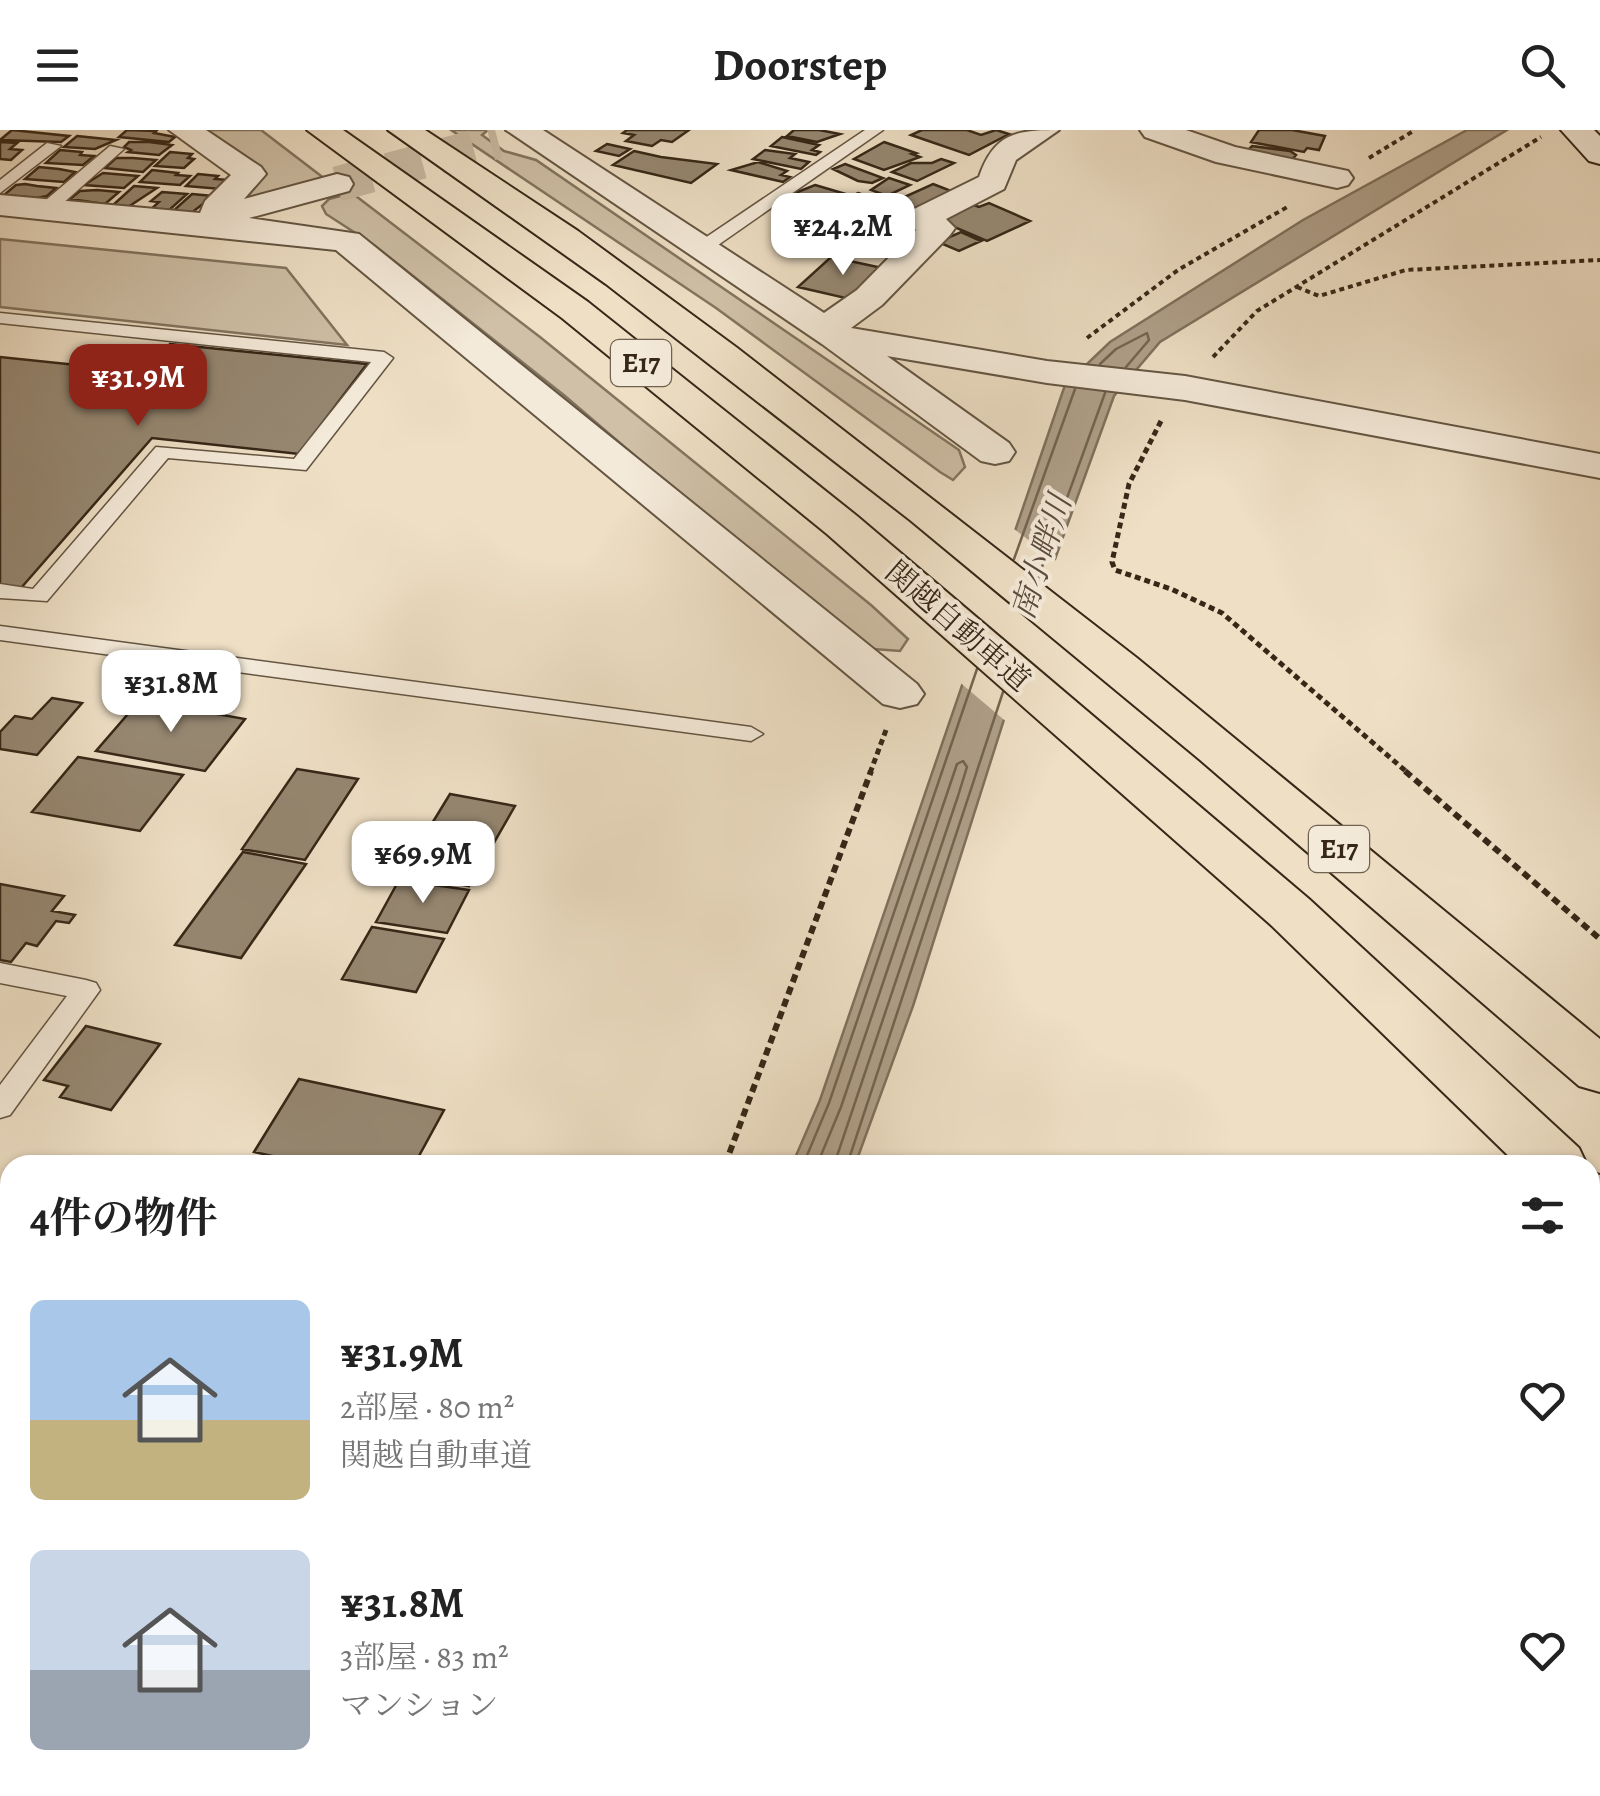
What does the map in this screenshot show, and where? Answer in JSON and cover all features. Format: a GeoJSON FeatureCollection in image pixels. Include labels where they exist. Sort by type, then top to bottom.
{"type":"FeatureCollection","features":[{"type":"Feature","properties":{"kind":"highway","name":"関越自動車道"},"geometry":{"type":"LineString","coordinates":[[323,130],[574,310],[946,614],[1290,912],[1546,1155]]}},
{"type":"Feature","properties":{"kind":"highway","name":"E17"},"geometry":{"type":"LineString","coordinates":[[404,130],[668,312],[970,544],[1600,1071]]}},
{"type":"Feature","properties":{"kind":"street"},"geometry":{"type":"LineString","coordinates":[[185,130],[250,174],[203,219]]}},
{"type":"Feature","properties":{"kind":"street"},"geometry":{"type":"LineString","coordinates":[[828,332],[938,228],[920,219],[994,182],[1002,155],[1043,130]]}},
{"type":"Feature","properties":{"kind":"street"},"geometry":{"type":"LineString","coordinates":[[1156,130],[1227,155],[1337,178]]}},
{"type":"Feature","properties":{"kind":"street"},"geometry":{"type":"LineString","coordinates":[[1564,131],[1600,154]]}},
{"type":"Feature","properties":{"kind":"street"},"geometry":{"type":"LineString","coordinates":[[516,135],[702,248],[828,332],[995,452]]}},
{"type":"Feature","properties":{"kind":"street"},"geometry":{"type":"LineString","coordinates":[[203,219],[337,184]]}},
{"type":"Feature","properties":{"kind":"street"},"geometry":{"type":"LineString","coordinates":[[0,205],[203,219],[347,241],[900,694]]}},
{"type":"Feature","properties":{"kind":"street"},"geometry":{"type":"LineString","coordinates":[[828,332],[1052,372],[1178,387],[1600,466]]}},
{"type":"Feature","properties":{"kind":"lane"},"geometry":{"type":"LineString","coordinates":[[842,130],[871,132]]}},
{"type":"Feature","properties":{"kind":"lane"},"geometry":{"type":"LineString","coordinates":[[702,248],[871,132]]}},
{"type":"Feature","properties":{"kind":"lane"},"geometry":{"type":"LineString","coordinates":[[0,188],[53,146]]}},
{"type":"Feature","properties":{"kind":"lane"},"geometry":{"type":"LineString","coordinates":[[46,209],[116,149]]}},
{"type":"Feature","properties":{"kind":"lane"},"geometry":{"type":"LineString","coordinates":[[0,318],[384,358],[300,466],[162,451],[39,596],[0,591]]}},
{"type":"Feature","properties":{"kind":"lane"},"geometry":{"type":"LineString","coordinates":[[0,632],[751,734]]}},
{"type":"Feature","properties":{"kind":"lane"},"geometry":{"type":"LineString","coordinates":[[0,973],[86,990],[0,1106]]}},
{"type":"Feature","properties":{"kind":"path"},"geometry":{"type":"LineString","coordinates":[[1052,372],[1057,361],[1178,270],[1415,130]]}},
{"type":"Feature","properties":{"kind":"path"},"geometry":{"type":"LineString","coordinates":[[1564,131],[1257,312],[1178,387],[1129,484],[1112,562],[1115,570],[1171,589],[1222,613],[1600,939]]}},
{"type":"Feature","properties":{"kind":"path"},"geometry":{"type":"LineString","coordinates":[[1297,287],[1319,296],[1406,270],[1600,260]]}},
{"type":"Feature","properties":{"kind":"path"},"geometry":{"type":"LineString","coordinates":[[729,1155],[900,694]]}},
{"type":"Feature","properties":{"kind":"shaded area"},"geometry":{"type":"Polygon","coordinates":[[[203,130],[261,130],[325,179],[233,203],[258,175],[203,130]]]}},
{"type":"Feature","properties":{"kind":"shaded area"},"geometry":{"type":"Polygon","coordinates":[[[451,130],[488,130],[482,135],[504,151],[536,160],[959,450],[965,467],[953,480],[940,472],[716,308],[451,130]]]}},
{"type":"Feature","properties":{"kind":"shaded area"},"geometry":{"type":"Polygon","coordinates":[[[352,193],[540,337],[871,605],[908,639],[900,651],[860,648],[565,396],[374,245],[326,214],[322,206],[329,199],[352,193]]]}},
{"type":"Feature","properties":{"kind":"shaded area"},"geometry":{"type":"Polygon","coordinates":[[[0,239],[286,268],[347,345],[0,307],[0,239]]]}},
{"type":"Feature","properties":{"kind":"water","name":"南小畔川"},"geometry":{"type":"Polygon","coordinates":[[[1467,130],[1507,130],[1160,342],[1114,396],[1055,559],[913,1006],[859,1155],[796,1155],[820,1100],[1065,385],[1110,342],[1303,220],[1467,130]]]}},
{"type":"Feature","properties":{"kind":"pier"},"geometry":{"type":"Polygon","coordinates":[[[1010,526],[1059,563],[1009,724],[957,680],[1010,526]]]}},
{"type":"Feature","properties":{"kind":"building"},"geometry":{"type":"Polygon","coordinates":[[[12,130],[69,136],[61,142],[0,140],[12,130]]]}},
{"type":"Feature","properties":{"kind":"building"},"geometry":{"type":"Polygon","coordinates":[[[127,130],[156,131],[175,137],[169,142],[119,137],[127,130]]]}},
{"type":"Feature","properties":{"kind":"building"},"geometry":{"type":"Polygon","coordinates":[[[689,130],[672,142],[661,140],[652,146],[626,141],[634,135],[623,133],[689,130]]]}},
{"type":"Feature","properties":{"kind":"building"},"geometry":{"type":"Polygon","coordinates":[[[794,130],[840,134],[817,142],[787,136],[794,130]]]}},
{"type":"Feature","properties":{"kind":"building"},"geometry":{"type":"Polygon","coordinates":[[[922,130],[967,130],[981,135],[996,130],[1009,134],[969,155],[911,135],[922,130]]]}},
{"type":"Feature","properties":{"kind":"building"},"geometry":{"type":"Polygon","coordinates":[[[1259,130],[1325,136],[1319,150],[1307,148],[1304,152],[1251,142],[1259,130]]]}},
{"type":"Feature","properties":{"kind":"building"},"geometry":{"type":"Polygon","coordinates":[[[77,136],[116,140],[95,149],[64,147],[77,136]]]}},
{"type":"Feature","properties":{"kind":"building"},"geometry":{"type":"Polygon","coordinates":[[[782,137],[819,145],[812,150],[820,152],[816,155],[771,146],[782,137]]]}},
{"type":"Feature","properties":{"kind":"building"},"geometry":{"type":"Polygon","coordinates":[[[0,142],[17,143],[10,149],[22,150],[11,160],[0,159],[0,142]]]}},
{"type":"Feature","properties":{"kind":"building"},"geometry":{"type":"Polygon","coordinates":[[[129,142],[172,145],[159,155],[128,152],[131,150],[124,147],[129,142]]]}},
{"type":"Feature","properties":{"kind":"building"},"geometry":{"type":"Polygon","coordinates":[[[884,142],[920,157],[884,170],[854,159],[884,142]]]}},
{"type":"Feature","properties":{"kind":"building"},"geometry":{"type":"Polygon","coordinates":[[[607,144],[630,149],[619,156],[596,151],[607,144]]]}},
{"type":"Feature","properties":{"kind":"building"},"geometry":{"type":"Polygon","coordinates":[[[1252,146],[1296,155],[1288,164],[1245,153],[1252,146]]]}},
{"type":"Feature","properties":{"kind":"building"},"geometry":{"type":"Polygon","coordinates":[[[60,150],[94,156],[83,165],[46,163],[60,150]]]}},
{"type":"Feature","properties":{"kind":"building"},"geometry":{"type":"Polygon","coordinates":[[[765,150],[795,154],[790,158],[809,162],[801,169],[753,159],[765,150]]]}},
{"type":"Feature","properties":{"kind":"building"},"geometry":{"type":"Polygon","coordinates":[[[634,151],[717,164],[691,183],[613,165],[634,151]]]}},
{"type":"Feature","properties":{"kind":"building"},"geometry":{"type":"Polygon","coordinates":[[[170,152],[192,154],[188,158],[194,159],[184,168],[155,166],[170,152]]]}},
{"type":"Feature","properties":{"kind":"building"},"geometry":{"type":"Polygon","coordinates":[[[116,158],[156,160],[143,172],[105,168],[116,158]]]}},
{"type":"Feature","properties":{"kind":"building"},"geometry":{"type":"Polygon","coordinates":[[[941,159],[954,163],[917,181],[892,172],[911,163],[941,159]]]}},
{"type":"Feature","properties":{"kind":"building"},"geometry":{"type":"Polygon","coordinates":[[[758,162],[787,171],[781,175],[790,177],[783,182],[731,170],[758,162]]]}},
{"type":"Feature","properties":{"kind":"building"},"geometry":{"type":"Polygon","coordinates":[[[845,164],[883,178],[872,183],[858,181],[833,169],[845,164]]]}},
{"type":"Feature","properties":{"kind":"building"},"geometry":{"type":"Polygon","coordinates":[[[39,167],[75,172],[64,182],[25,179],[39,167]]]}},
{"type":"Feature","properties":{"kind":"building"},"geometry":{"type":"Polygon","coordinates":[[[152,170],[190,176],[180,185],[140,182],[152,170]]]}},
{"type":"Feature","properties":{"kind":"building"},"geometry":{"type":"Polygon","coordinates":[[[103,173],[138,176],[124,188],[84,185],[103,173]]]}},
{"type":"Feature","properties":{"kind":"building"},"geometry":{"type":"Polygon","coordinates":[[[198,174],[230,180],[221,189],[186,186],[198,174]]]}},
{"type":"Feature","properties":{"kind":"building"},"geometry":{"type":"Polygon","coordinates":[[[889,178],[910,185],[887,196],[871,190],[889,178]]]}},
{"type":"Feature","properties":{"kind":"building"},"geometry":{"type":"Polygon","coordinates":[[[933,184],[959,194],[904,219],[878,209],[933,184]]]}},
{"type":"Feature","properties":{"kind":"building"},"geometry":{"type":"Polygon","coordinates":[[[16,185],[56,188],[37,198],[4,195],[16,185]]]}},
{"type":"Feature","properties":{"kind":"building"},"geometry":{"type":"Polygon","coordinates":[[[815,185],[846,194],[831,202],[795,193],[815,185]]]}},
{"type":"Feature","properties":{"kind":"building"},"geometry":{"type":"Polygon","coordinates":[[[134,186],[157,188],[128,207],[112,206],[134,186]]]}},
{"type":"Feature","properties":{"kind":"building"},"geometry":{"type":"Polygon","coordinates":[[[80,191],[119,192],[105,204],[70,199],[80,191]]]}},
{"type":"Feature","properties":{"kind":"building"},"geometry":{"type":"Polygon","coordinates":[[[162,192],[187,194],[167,212],[150,210],[159,202],[151,201],[162,192]]]}},
{"type":"Feature","properties":{"kind":"building"},"geometry":{"type":"Polygon","coordinates":[[[858,193],[878,200],[855,212],[835,205],[858,193]]]}},
{"type":"Feature","properties":{"kind":"building"},"geometry":{"type":"Polygon","coordinates":[[[192,194],[213,196],[190,214],[172,212],[192,194]]]}},
{"type":"Feature","properties":{"kind":"building"},"geometry":{"type":"Polygon","coordinates":[[[968,203],[979,207],[989,203],[1030,221],[987,241],[933,218],[968,203]]]}},
{"type":"Feature","properties":{"kind":"building"},"geometry":{"type":"Polygon","coordinates":[[[897,224],[920,232],[906,239],[912,241],[885,254],[860,242],[897,224]]]}},
{"type":"Feature","properties":{"kind":"building"},"geometry":{"type":"Polygon","coordinates":[[[961,232],[981,241],[959,251],[938,242],[961,232]]]}},
{"type":"Feature","properties":{"kind":"building"},"geometry":{"type":"Polygon","coordinates":[[[831,257],[887,269],[854,300],[798,287],[831,257]]]}},
{"type":"Feature","properties":{"kind":"building"},"geometry":{"type":"Polygon","coordinates":[[[170,344],[367,364],[299,454],[152,438],[21,588],[0,585],[0,357],[144,372],[170,344]]]}},
{"type":"Feature","properties":{"kind":"building"},"geometry":{"type":"Polygon","coordinates":[[[52,698],[82,703],[37,755],[0,749],[0,732],[15,716],[32,719],[52,698]]]}},
{"type":"Feature","properties":{"kind":"building"},"geometry":{"type":"Polygon","coordinates":[[[140,700],[245,719],[205,771],[96,751],[140,700]]]}},
{"type":"Feature","properties":{"kind":"building"},"geometry":{"type":"Polygon","coordinates":[[[78,757],[183,775],[140,831],[32,812],[78,757]]]}},
{"type":"Feature","properties":{"kind":"building"},"geometry":{"type":"Polygon","coordinates":[[[297,769],[358,779],[305,860],[242,849],[297,769]]]}},
{"type":"Feature","properties":{"kind":"building"},"geometry":{"type":"Polygon","coordinates":[[[450,794],[515,806],[469,886],[401,874],[450,794]]]}},
{"type":"Feature","properties":{"kind":"building"},"geometry":{"type":"Polygon","coordinates":[[[243,852],[306,864],[241,958],[175,945],[243,852]]]}},
{"type":"Feature","properties":{"kind":"building"},"geometry":{"type":"Polygon","coordinates":[[[399,880],[469,890],[447,933],[376,922],[399,880]]]}},
{"type":"Feature","properties":{"kind":"building"},"geometry":{"type":"Polygon","coordinates":[[[0,884],[64,896],[52,911],[75,915],[69,923],[56,921],[37,946],[26,943],[11,962],[0,960],[0,884]]]}},
{"type":"Feature","properties":{"kind":"building"},"geometry":{"type":"Polygon","coordinates":[[[372,927],[444,939],[416,992],[342,979],[372,927]]]}},
{"type":"Feature","properties":{"kind":"building"},"geometry":{"type":"Polygon","coordinates":[[[86,1026],[160,1044],[111,1110],[60,1097],[68,1086],[44,1080],[86,1026]]]}},
{"type":"Feature","properties":{"kind":"building"},"geometry":{"type":"Polygon","coordinates":[[[299,1079],[444,1110],[419,1155],[254,1152],[299,1079]]]}},
{"type":"Feature","properties":{"kind":"tunnel"},"geometry":{"type":"LineString","coordinates":[[337,184],[498,141]]}}]}
